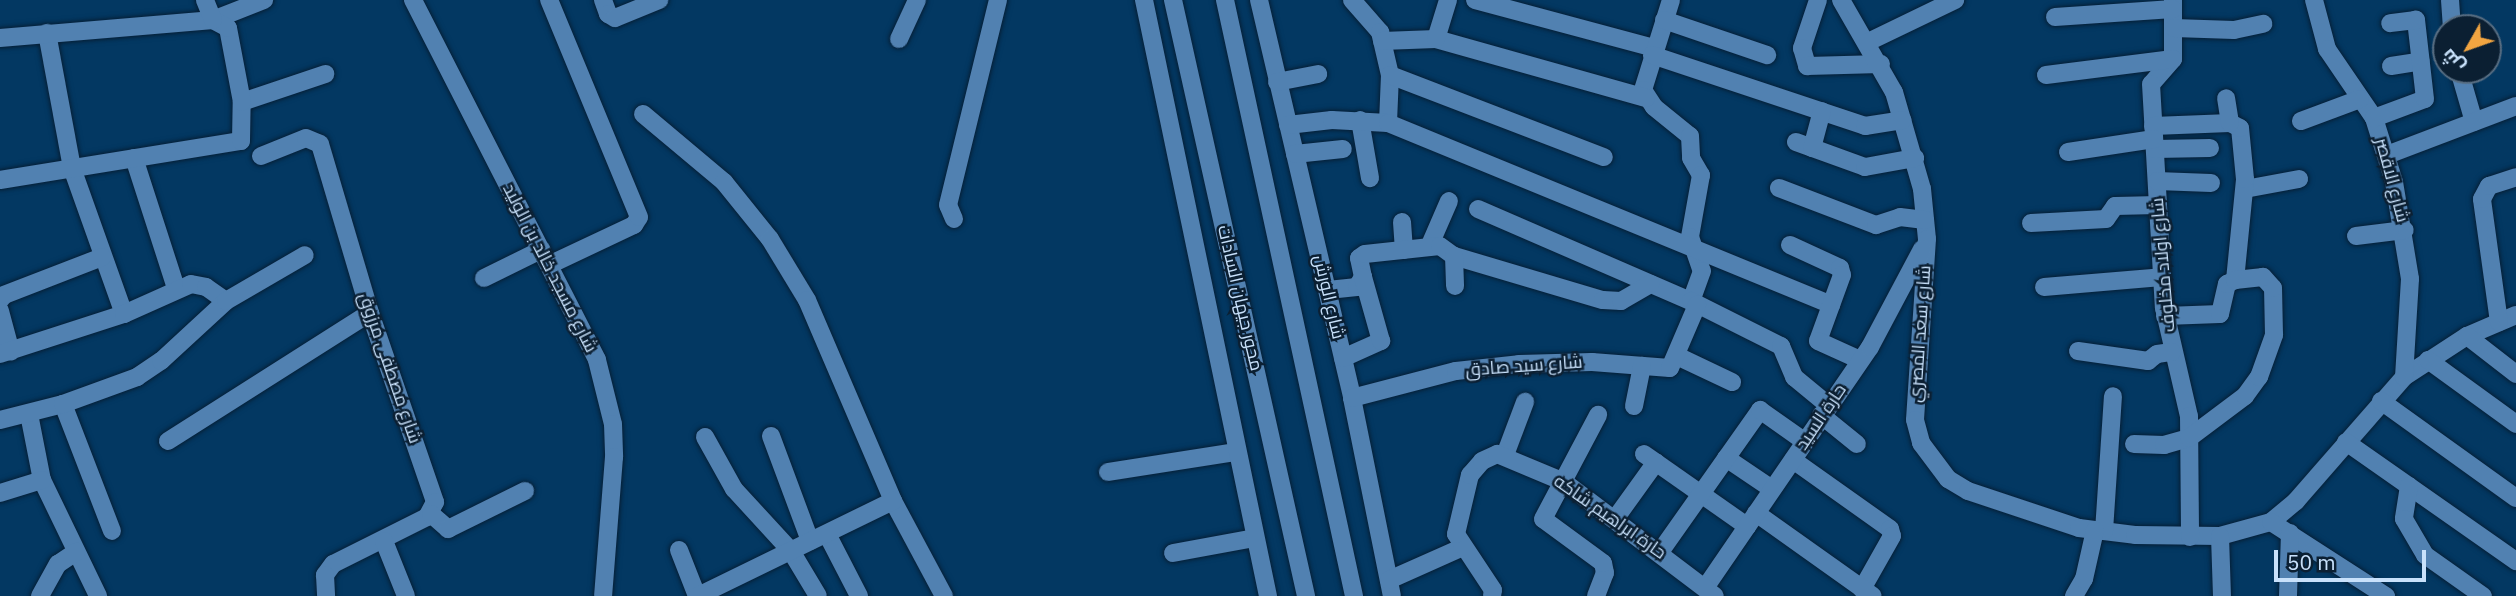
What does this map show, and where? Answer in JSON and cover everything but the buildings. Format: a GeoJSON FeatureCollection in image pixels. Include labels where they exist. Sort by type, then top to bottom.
{"type":"FeatureCollection","features":[{"type":"Feature","properties":{"kind":"street"},"geometry":{"type":"LineString","coordinates":[[0,180],[241,141],[242,102],[228,28],[213,19],[205,0]]}},
{"type":"Feature","properties":{"kind":"street"},"geometry":{"type":"LineString","coordinates":[[0,38],[213,19],[264,0]]}},
{"type":"Feature","properties":{"kind":"street","name":"شارع مسجد خالد بن الوليد"},"geometry":{"type":"LineString","coordinates":[[414,0],[597,360],[613,424],[614,457],[603,596]]}},
{"type":"Feature","properties":{"kind":"street"},"geometry":{"type":"LineString","coordinates":[[484,278],[634,225],[639,209],[550,0]]}},
{"type":"Feature","properties":{"kind":"street"},"geometry":{"type":"LineString","coordinates":[[603,0],[608,14],[615,18],[659,0]]}},
{"type":"Feature","properties":{"kind":"street"},"geometry":{"type":"LineString","coordinates":[[899,39],[916,0]]}},
{"type":"Feature","properties":{"kind":"street"},"geometry":{"type":"LineString","coordinates":[[954,219],[948,205],[998,0]]}},
{"type":"Feature","properties":{"kind":"street"},"geometry":{"type":"LineString","coordinates":[[1144,0],[1235,453],[1268,596]]}},
{"type":"Feature","properties":{"kind":"street","name":"محور جيهان السادات"},"geometry":{"type":"LineString","coordinates":[[1173,0],[1306,596]]}},
{"type":"Feature","properties":{"kind":"street"},"geometry":{"type":"LineString","coordinates":[[1225,0],[1354,596]]}},
{"type":"Feature","properties":{"kind":"street","name":"شارع الورش"},"geometry":{"type":"LineString","coordinates":[[1259,0],[1328,290],[1391,588]]}},
{"type":"Feature","properties":{"kind":"street"},"geometry":{"type":"LineString","coordinates":[[1352,0],[1376,25],[1382,41],[1390,75],[1388,123]]}},
{"type":"Feature","properties":{"kind":"street"},"geometry":{"type":"LineString","coordinates":[[1436,39],[1448,0]]}},
{"type":"Feature","properties":{"kind":"street"},"geometry":{"type":"LineString","coordinates":[[1475,0],[1653,51],[1875,127],[1903,120]]}},
{"type":"Feature","properties":{"kind":"street"},"geometry":{"type":"LineString","coordinates":[[1646,98],[1643,80],[1671,0]]}},
{"type":"Feature","properties":{"kind":"street"},"geometry":{"type":"LineString","coordinates":[[1818,0],[1801,48],[1807,66],[1881,64]]}},
{"type":"Feature","properties":{"kind":"street","name":"شارع سعد المصري"},"geometry":{"type":"LineString","coordinates":[[1841,0],[1881,64],[1915,158],[1927,239],[1915,420],[1932,463],[1968,491],[2025,513],[2100,530],[2190,537],[2220,536],[2271,522],[2296,501],[2404,377],[2467,336],[2507,318]]}},
{"type":"Feature","properties":{"kind":"street"},"geometry":{"type":"LineString","coordinates":[[1868,42],[1955,0]]}},
{"type":"Feature","properties":{"kind":"street","name":"شارع الاقصر"},"geometry":{"type":"LineString","coordinates":[[2314,0],[2327,50],[2374,118],[2387,155],[2405,230],[2410,316],[2404,377]]}},
{"type":"Feature","properties":{"kind":"street"},"geometry":{"type":"LineString","coordinates":[[2046,75],[2173,60],[2173,4],[2055,17]]}},
{"type":"Feature","properties":{"kind":"street"},"geometry":{"type":"LineString","coordinates":[[1664,20],[1767,55]]}},
{"type":"Feature","properties":{"kind":"street"},"geometry":{"type":"LineString","coordinates":[[2374,118],[2423,102],[2416,20],[2390,23]]}},
{"type":"Feature","properties":{"kind":"street"},"geometry":{"type":"LineString","coordinates":[[2174,28],[2234,30],[2263,24]]}},
{"type":"Feature","properties":{"kind":"street"},"geometry":{"type":"LineString","coordinates":[[47,33],[72,168],[124,314]]}},
{"type":"Feature","properties":{"kind":"street"},"geometry":{"type":"LineString","coordinates":[[1382,41],[1436,39],[1646,98],[1690,136],[1691,158],[1702,182],[1691,225],[1702,271],[1677,356],[1732,382]]}},
{"type":"Feature","properties":{"kind":"street","name":"شارع اولاد مخلوف"},"geometry":{"type":"LineString","coordinates":[[2173,60],[2151,84],[2165,316],[2187,407],[2190,537]]}},
{"type":"Feature","properties":{"kind":"street"},"geometry":{"type":"LineString","coordinates":[[2391,66],[2421,61]]}},
{"type":"Feature","properties":{"kind":"street"},"geometry":{"type":"LineString","coordinates":[[242,102],[324,74]]}},
{"type":"Feature","properties":{"kind":"street"},"geometry":{"type":"LineString","coordinates":[[1277,82],[1318,74]]}},
{"type":"Feature","properties":{"kind":"street"},"geometry":{"type":"LineString","coordinates":[[1390,75],[1604,157]]}},
{"type":"Feature","properties":{"kind":"street"},"geometry":{"type":"LineString","coordinates":[[2463,84],[2474,122]]}},
{"type":"Feature","properties":{"kind":"street"},"geometry":{"type":"LineString","coordinates":[[2226,97],[2230,122]]}},
{"type":"Feature","properties":{"kind":"street"},"geometry":{"type":"LineString","coordinates":[[2301,121],[2360,99]]}},
{"type":"Feature","properties":{"kind":"street"},"geometry":{"type":"LineString","coordinates":[[2387,155],[2516,106]]}},
{"type":"Feature","properties":{"kind":"street"},"geometry":{"type":"LineString","coordinates":[[1822,111],[1804,145],[1865,167],[1915,158]]}},
{"type":"Feature","properties":{"kind":"street"},"geometry":{"type":"LineString","coordinates":[[643,114],[724,182],[770,239],[807,300],[893,501],[944,596]]}},
{"type":"Feature","properties":{"kind":"street"},"geometry":{"type":"LineString","coordinates":[[1360,120],[1370,178]]}},
{"type":"Feature","properties":{"kind":"street"},"geometry":{"type":"LineString","coordinates":[[1288,125],[1360,120],[1388,123],[1831,305]]}},
{"type":"Feature","properties":{"kind":"street"},"geometry":{"type":"LineString","coordinates":[[2068,152],[2230,122],[2241,128],[2245,190],[2235,280]]}},
{"type":"Feature","properties":{"kind":"street","name":"شارع مصطفى مرزوق"},"geometry":{"type":"LineString","coordinates":[[261,156],[306,138],[320,144],[370,313],[435,502],[431,514]]}},
{"type":"Feature","properties":{"kind":"street"},"geometry":{"type":"LineString","coordinates":[[2154,138],[2210,148]]}},
{"type":"Feature","properties":{"kind":"street"},"geometry":{"type":"LineString","coordinates":[[1295,154],[1343,149]]}},
{"type":"Feature","properties":{"kind":"street"},"geometry":{"type":"LineString","coordinates":[[134,158],[176,288]]}},
{"type":"Feature","properties":{"kind":"street"},"geometry":{"type":"LineString","coordinates":[[2507,318],[2482,199],[2489,186],[2516,177]]}},
{"type":"Feature","properties":{"kind":"street"},"geometry":{"type":"LineString","coordinates":[[2245,190],[2299,179]]}},
{"type":"Feature","properties":{"kind":"street"},"geometry":{"type":"LineString","coordinates":[[2157,181],[2211,183]]}},
{"type":"Feature","properties":{"kind":"street"},"geometry":{"type":"LineString","coordinates":[[1779,188],[1875,225],[1900,217],[1925,220]]}},
{"type":"Feature","properties":{"kind":"street"},"geometry":{"type":"LineString","coordinates":[[1429,247],[1449,201]]}},
{"type":"Feature","properties":{"kind":"street"},"geometry":{"type":"LineString","coordinates":[[2031,223],[2106,219],[2115,206],[2158,205]]}},
{"type":"Feature","properties":{"kind":"street"},"geometry":{"type":"LineString","coordinates":[[1478,209],[1694,303],[1781,346],[1794,377],[1857,444]]}},
{"type":"Feature","properties":{"kind":"street"},"geometry":{"type":"LineString","coordinates":[[1402,222],[1404,250]]}},
{"type":"Feature","properties":{"kind":"street"},"geometry":{"type":"LineString","coordinates":[[2356,236],[2405,230]]}},
{"type":"Feature","properties":{"kind":"street","name":"حارة السيد"},"geometry":{"type":"LineString","coordinates":[[1710,592],[1752,519],[1902,294],[1927,239]]}},
{"type":"Feature","properties":{"kind":"street"},"geometry":{"type":"LineString","coordinates":[[1790,245],[1840,268],[1842,275],[1819,344],[1860,360]]}},
{"type":"Feature","properties":{"kind":"street"},"geometry":{"type":"LineString","coordinates":[[1343,358],[1381,341],[1363,277],[1361,255],[1440,246],[1454,256],[1603,300],[1621,301],[1650,284]]}},
{"type":"Feature","properties":{"kind":"street"},"geometry":{"type":"LineString","coordinates":[[0,421],[64,404],[136,376],[161,361],[226,301],[305,255]]}},
{"type":"Feature","properties":{"kind":"street"},"geometry":{"type":"LineString","coordinates":[[1454,256],[1455,286]]}},
{"type":"Feature","properties":{"kind":"street"},"geometry":{"type":"LineString","coordinates":[[0,300],[4,295],[102,257]]}},
{"type":"Feature","properties":{"kind":"street"},"geometry":{"type":"LineString","coordinates":[[1328,290],[1352,289],[1363,277]]}},
{"type":"Feature","properties":{"kind":"street"},"geometry":{"type":"LineString","coordinates":[[2044,287],[2162,277]]}},
{"type":"Feature","properties":{"kind":"street"},"geometry":{"type":"LineString","coordinates":[[2134,444],[2164,446],[2189,438],[2245,396],[2268,357],[2274,334],[2271,283],[2263,277],[2235,280],[2227,284],[2220,314],[2165,316]]}},
{"type":"Feature","properties":{"kind":"street"},"geometry":{"type":"LineString","coordinates":[[0,311],[5,353],[124,314],[176,288],[206,287],[226,301]]}},
{"type":"Feature","properties":{"kind":"street"},"geometry":{"type":"LineString","coordinates":[[169,442],[370,313]]}},
{"type":"Feature","properties":{"kind":"street"},"geometry":{"type":"LineString","coordinates":[[2467,336],[2516,374]]}},
{"type":"Feature","properties":{"kind":"street"},"geometry":{"type":"LineString","coordinates":[[2078,351],[2146,361],[2172,352]]}},
{"type":"Feature","properties":{"kind":"street","name":"شارع سيد صادق"},"geometry":{"type":"LineString","coordinates":[[1352,398],[1456,371],[1579,361],[1670,369],[1677,356]]}},
{"type":"Feature","properties":{"kind":"street"},"geometry":{"type":"LineString","coordinates":[[2428,360],[2516,424]]}},
{"type":"Feature","properties":{"kind":"street"},"geometry":{"type":"LineString","coordinates":[[1634,406],[1642,366]]}},
{"type":"Feature","properties":{"kind":"street"},"geometry":{"type":"LineString","coordinates":[[2074,596],[2084,579],[2100,530],[2113,396]]}},
{"type":"Feature","properties":{"kind":"street"},"geometry":{"type":"LineString","coordinates":[[2381,401],[2516,498]]}},
{"type":"Feature","properties":{"kind":"street"},"geometry":{"type":"LineString","coordinates":[[1492,596],[1493,590],[1461,548],[1456,534],[1470,475],[1490,456],[1505,455],[1525,402]]}},
{"type":"Feature","properties":{"kind":"street"},"geometry":{"type":"LineString","coordinates":[[64,404],[112,531]]}},
{"type":"Feature","properties":{"kind":"street"},"geometry":{"type":"LineString","coordinates":[[1660,552],[1760,410],[1804,441]]}},
{"type":"Feature","properties":{"kind":"street"},"geometry":{"type":"LineString","coordinates":[[29,414],[42,480],[98,596]]}},
{"type":"Feature","properties":{"kind":"street"},"geometry":{"type":"LineString","coordinates":[[1596,596],[1605,573],[1603,563],[1543,519],[1598,415]]}},
{"type":"Feature","properties":{"kind":"street"},"geometry":{"type":"LineString","coordinates":[[771,436],[819,537],[859,596]]}},
{"type":"Feature","properties":{"kind":"street"},"geometry":{"type":"LineString","coordinates":[[705,437],[734,489],[791,551],[818,596]]}},
{"type":"Feature","properties":{"kind":"street"},"geometry":{"type":"LineString","coordinates":[[2346,442],[2516,561]]}},
{"type":"Feature","properties":{"kind":"street"},"geometry":{"type":"LineString","coordinates":[[1108,472],[1235,453]]}},
{"type":"Feature","properties":{"kind":"street","name":"حارة ابراهيم شاكه"},"geometry":{"type":"LineString","coordinates":[[1505,455],[1563,481],[1710,592]]}},
{"type":"Feature","properties":{"kind":"street"},"geometry":{"type":"LineString","coordinates":[[1615,519],[1650,458],[1702,494],[1752,519],[1867,593],[1892,536],[1890,528],[1793,460]]}},
{"type":"Feature","properties":{"kind":"street"},"geometry":{"type":"LineString","coordinates":[[1727,458],[1772,489]]}},
{"type":"Feature","properties":{"kind":"street"},"geometry":{"type":"LineString","coordinates":[[0,493],[42,480]]}},
{"type":"Feature","properties":{"kind":"street"},"geometry":{"type":"LineString","coordinates":[[2409,486],[2404,519],[2425,555],[2483,596]]}},
{"type":"Feature","properties":{"kind":"street"},"geometry":{"type":"LineString","coordinates":[[326,596],[325,575],[333,564],[384,541],[431,514],[437,524],[448,529],[525,491]]}},
{"type":"Feature","properties":{"kind":"street"},"geometry":{"type":"LineString","coordinates":[[679,550],[697,596],[893,501]]}},
{"type":"Feature","properties":{"kind":"street"},"geometry":{"type":"LineString","coordinates":[[2271,522],[2386,596]]}},
{"type":"Feature","properties":{"kind":"street"},"geometry":{"type":"LineString","coordinates":[[2288,596],[2290,533]]}},
{"type":"Feature","properties":{"kind":"street"},"geometry":{"type":"LineString","coordinates":[[2220,536],[2222,596]]}},
{"type":"Feature","properties":{"kind":"street"},"geometry":{"type":"LineString","coordinates":[[1173,553],[1255,538]]}},
{"type":"Feature","properties":{"kind":"street"},"geometry":{"type":"LineString","coordinates":[[384,541],[406,596]]}},
{"type":"Feature","properties":{"kind":"street"},"geometry":{"type":"LineString","coordinates":[[1391,588],[1461,548]]}},
{"type":"Feature","properties":{"kind":"street"},"geometry":{"type":"LineString","coordinates":[[40,596],[58,564],[76,552]]}}]}
